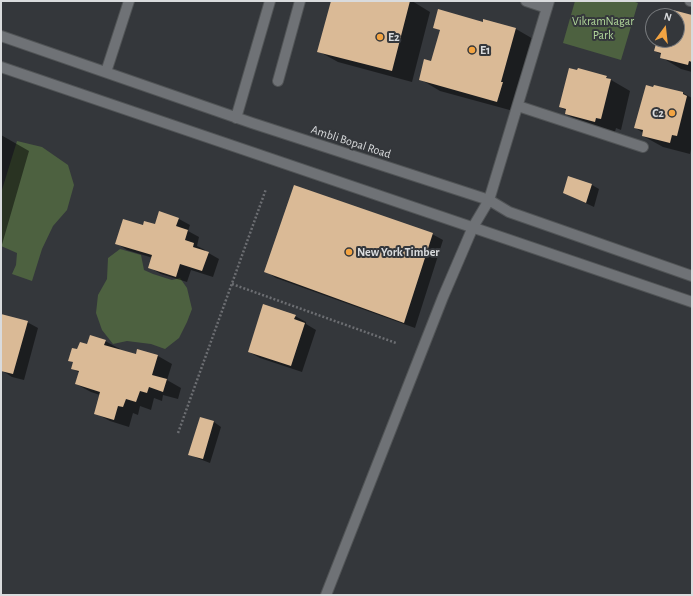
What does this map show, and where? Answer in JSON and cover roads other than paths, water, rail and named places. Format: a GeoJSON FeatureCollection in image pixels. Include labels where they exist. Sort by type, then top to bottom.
{"type":"FeatureCollection","features":[{"type":"Feature","properties":{"kind":"street"},"geometry":{"type":"LineString","coordinates":[[106,72],[129,1]]}},
{"type":"Feature","properties":{"kind":"street"},"geometry":{"type":"LineString","coordinates":[[236,118],[270,1]]}},
{"type":"Feature","properties":{"kind":"street"},"geometry":{"type":"LineString","coordinates":[[278,81],[300,1]]}},
{"type":"Feature","properties":{"kind":"street"},"geometry":{"type":"LineString","coordinates":[[326,595],[443,296],[473,227],[490,200],[548,4],[526,1]]}},
{"type":"Feature","properties":{"kind":"street","name":"Ambli Bopal Road"},"geometry":{"type":"LineString","coordinates":[[1,36],[236,118],[490,200],[509,212],[692,276]]}},
{"type":"Feature","properties":{"kind":"street"},"geometry":{"type":"LineString","coordinates":[[1,67],[692,302]]}},
{"type":"Feature","properties":{"kind":"street"},"geometry":{"type":"LineString","coordinates":[[518,106],[643,147]]}},
{"type":"Feature","properties":{"kind":"place","name":"E2"},"geometry":{"type":"Point","coordinates":[380,37]}},
{"type":"Feature","properties":{"kind":"place","name":"E1"},"geometry":{"type":"Point","coordinates":[472,50]}},
{"type":"Feature","properties":{"kind":"place","name":"C2"},"geometry":{"type":"Point","coordinates":[672,113]}},
{"type":"Feature","properties":{"kind":"place","name":"New York Timber"},"geometry":{"type":"Point","coordinates":[349,252]}},
{"type":"Feature","properties":{"kind":"park label","name":"VikramNagar Park"},"geometry":{"type":"Point","coordinates":[603,28]}}]}
